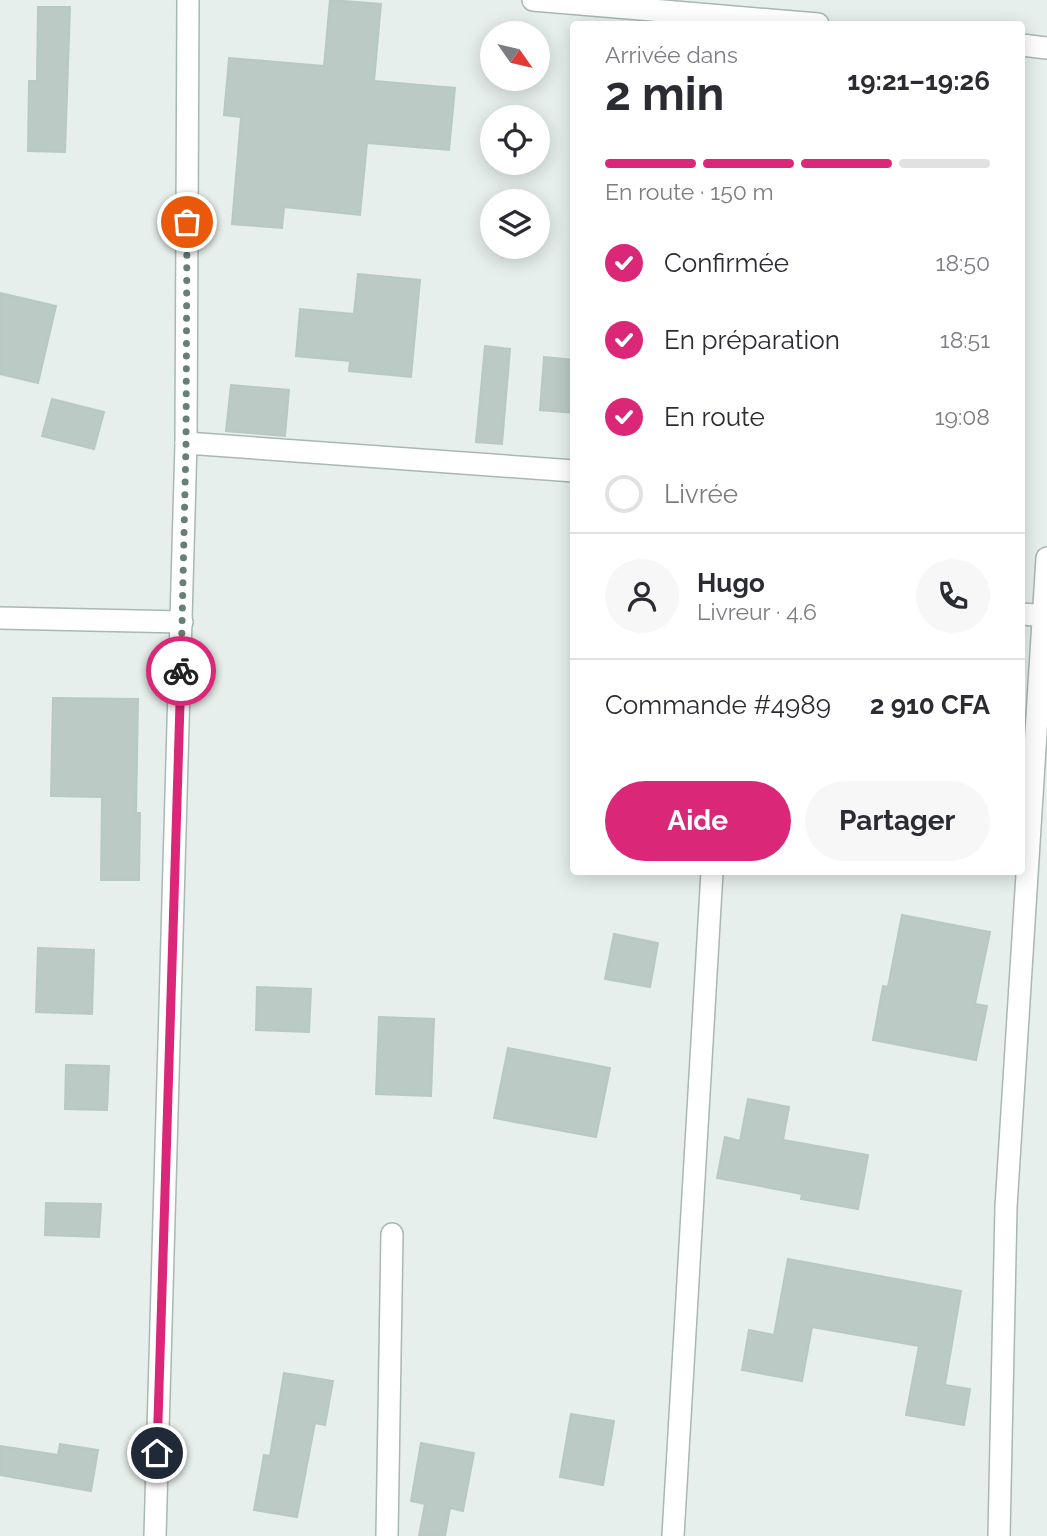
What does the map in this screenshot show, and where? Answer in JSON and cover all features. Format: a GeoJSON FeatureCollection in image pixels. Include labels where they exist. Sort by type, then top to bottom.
{"type":"FeatureCollection","features":[{"type":"Feature","properties":{"kind":"street"},"geometry":{"type":"LineString","coordinates":[[155,1536],[186,443],[188,0]]}},
{"type":"Feature","properties":{"kind":"street"},"geometry":{"type":"LineString","coordinates":[[533,0],[760,14],[801,21]]}},
{"type":"Feature","properties":{"kind":"street"},"geometry":{"type":"LineString","coordinates":[[1025,45],[1047,48]]}},
{"type":"Feature","properties":{"kind":"street"},"geometry":{"type":"LineString","coordinates":[[186,443],[570,471]]}},
{"type":"Feature","properties":{"kind":"street"},"geometry":{"type":"LineString","coordinates":[[1025,844],[1037,615],[1047,558]]}},
{"type":"Feature","properties":{"kind":"street"},"geometry":{"type":"LineString","coordinates":[[0,618],[182,622]]}},
{"type":"Feature","properties":{"kind":"street"},"geometry":{"type":"LineString","coordinates":[[673,1536],[712,875]]}},
{"type":"Feature","properties":{"kind":"street"},"geometry":{"type":"LineString","coordinates":[[999,1536],[1006,1207],[1023,875]]}},
{"type":"Feature","properties":{"kind":"street"},"geometry":{"type":"LineString","coordinates":[[387,1536],[392,1234]]}},
{"type":"Feature","properties":{"kind":"building"},"geometry":{"type":"Polygon","coordinates":[[[330,0],[381,4],[374,81],[455,88],[449,150],[367,143],[360,215],[284,207],[282,228],[232,224],[241,117],[224,115],[229,58],[324,66],[330,0]]]}},
{"type":"Feature","properties":{"kind":"building"},"geometry":{"type":"Polygon","coordinates":[[[38,7],[70,7],[65,152],[28,151],[29,81],[37,81],[38,7]]]}},
{"type":"Feature","properties":{"kind":"building"},"geometry":{"type":"Polygon","coordinates":[[[358,274],[420,280],[411,377],[349,371],[350,361],[296,356],[300,309],[354,314],[358,274]]]}},
{"type":"Feature","properties":{"kind":"building"},"geometry":{"type":"Polygon","coordinates":[[[0,293],[56,306],[38,383],[0,374],[0,293]]]}},
{"type":"Feature","properties":{"kind":"building"},"geometry":{"type":"Polygon","coordinates":[[[485,346],[510,349],[502,444],[476,442],[485,346]]]}},
{"type":"Feature","properties":{"kind":"building"},"geometry":{"type":"Polygon","coordinates":[[[544,357],[570,360],[570,413],[540,410],[544,357]]]}},
{"type":"Feature","properties":{"kind":"building"},"geometry":{"type":"Polygon","coordinates":[[[231,385],[289,390],[285,436],[226,431],[231,385]]]}},
{"type":"Feature","properties":{"kind":"building"},"geometry":{"type":"Polygon","coordinates":[[[52,399],[104,412],[94,449],[42,436],[52,399]]]}},
{"type":"Feature","properties":{"kind":"building"},"geometry":{"type":"Polygon","coordinates":[[[53,698],[138,699],[136,813],[140,813],[139,880],[101,880],[102,797],[51,796],[53,698]]]}},
{"type":"Feature","properties":{"kind":"building"},"geometry":{"type":"Polygon","coordinates":[[[902,915],[990,932],[975,1004],[987,1006],[976,1060],[873,1040],[883,986],[888,987],[902,915]]]}},
{"type":"Feature","properties":{"kind":"building"},"geometry":{"type":"Polygon","coordinates":[[[614,934],[658,943],[650,987],[605,979],[614,934]]]}},
{"type":"Feature","properties":{"kind":"building"},"geometry":{"type":"Polygon","coordinates":[[[38,948],[94,950],[92,1014],[36,1012],[38,948]]]}},
{"type":"Feature","properties":{"kind":"building"},"geometry":{"type":"Polygon","coordinates":[[[257,987],[311,989],[309,1032],[256,1030],[257,987]]]}},
{"type":"Feature","properties":{"kind":"building"},"geometry":{"type":"Polygon","coordinates":[[[379,1017],[434,1019],[431,1096],[376,1094],[379,1017]]]}},
{"type":"Feature","properties":{"kind":"building"},"geometry":{"type":"Polygon","coordinates":[[[508,1048],[610,1068],[596,1137],[494,1118],[508,1048]]]}},
{"type":"Feature","properties":{"kind":"building"},"geometry":{"type":"Polygon","coordinates":[[[66,1065],[109,1066],[107,1110],[65,1109],[66,1065]]]}},
{"type":"Feature","properties":{"kind":"building"},"geometry":{"type":"Polygon","coordinates":[[[748,1099],[789,1107],[783,1140],[868,1155],[858,1209],[801,1199],[802,1194],[717,1178],[725,1137],[740,1141],[748,1099]]]}},
{"type":"Feature","properties":{"kind":"building"},"geometry":{"type":"Polygon","coordinates":[[[46,1203],[101,1204],[99,1237],[45,1235],[46,1203]]]}},
{"type":"Feature","properties":{"kind":"building"},"geometry":{"type":"Polygon","coordinates":[[[788,1259],[961,1291],[945,1385],[970,1389],[964,1425],[906,1415],[919,1346],[812,1327],[802,1381],[742,1370],[749,1330],[774,1335],[788,1259]]]}},
{"type":"Feature","properties":{"kind":"building"},"geometry":{"type":"Polygon","coordinates":[[[284,1373],[333,1381],[325,1425],[315,1423],[297,1517],[254,1510],[264,1455],[270,1456],[284,1373]]]}},
{"type":"Feature","properties":{"kind":"building"},"geometry":{"type":"Polygon","coordinates":[[[571,1414],[614,1421],[603,1485],[560,1477],[571,1414]]]}},
{"type":"Feature","properties":{"kind":"building"},"geometry":{"type":"Polygon","coordinates":[[[421,1443],[474,1453],[463,1511],[450,1508],[445,1536],[419,1536],[425,1504],[411,1501],[421,1443]]]}},
{"type":"Feature","properties":{"kind":"building"},"geometry":{"type":"Polygon","coordinates":[[[60,1444],[98,1450],[91,1491],[0,1475],[0,1446],[58,1455],[60,1444]]]}},
{"type":"Feature","properties":{"kind":"way so far"},"geometry":{"type":"LineString","coordinates":[[181,671],[187,222]]}},
{"type":"Feature","properties":{"kind":"route"},"geometry":{"type":"LineString","coordinates":[[157,1453],[181,671]]}}]}
